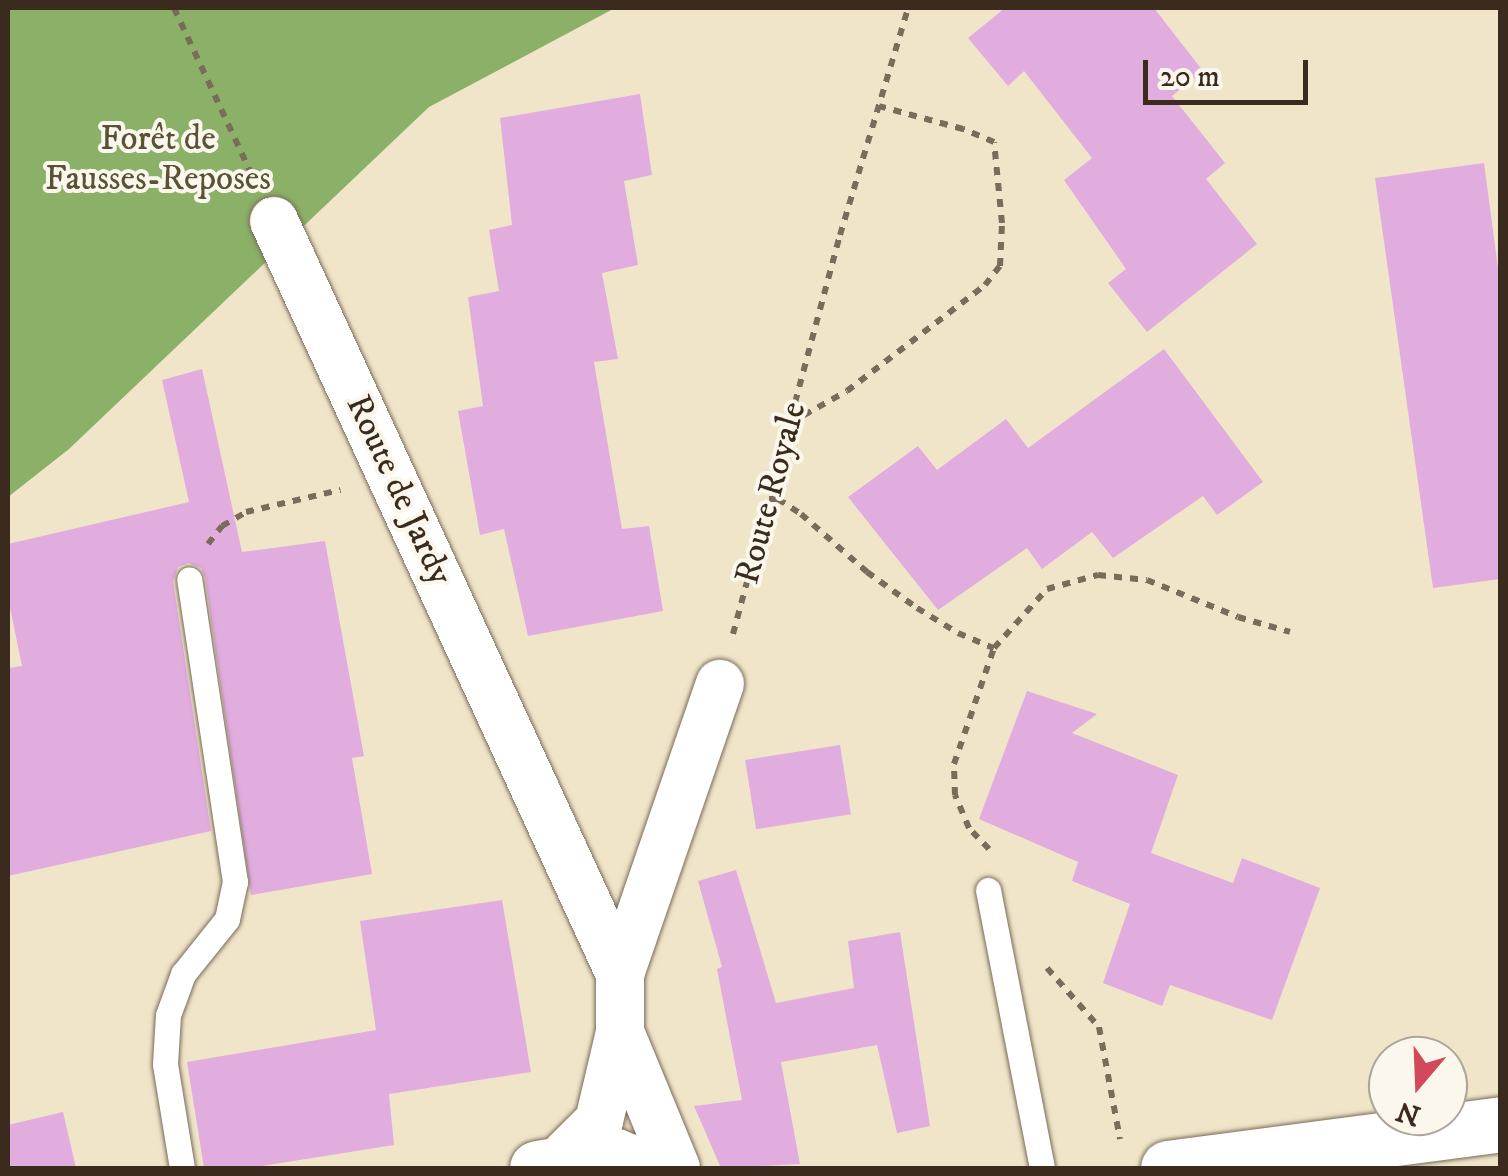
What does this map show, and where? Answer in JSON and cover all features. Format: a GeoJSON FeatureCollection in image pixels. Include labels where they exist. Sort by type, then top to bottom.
{"type":"FeatureCollection","features":[{"type":"Feature","properties":{"kind":"main road"},"geometry":{"type":"LineString","coordinates":[[1146,1160],[1500,1124]]}},
{"type":"Feature","properties":{"kind":"main road"},"geometry":{"type":"LineString","coordinates":[[547,1166],[613,1155],[645,1168]]}},
{"type":"Feature","properties":{"kind":"street","name":"Route de Jardy"},"geometry":{"type":"LineString","coordinates":[[274,221],[620,974]]}},
{"type":"Feature","properties":{"kind":"street"},"geometry":{"type":"LineString","coordinates":[[547,1166],[599,1121],[620,1032],[620,974],[720,684]]}},
{"type":"Feature","properties":{"kind":"street"},"geometry":{"type":"LineString","coordinates":[[620,1032],[676,1168]]}},
{"type":"Feature","properties":{"kind":"lane"},"geometry":{"type":"LineString","coordinates":[[182,1168],[165,1064],[168,1015],[183,974],[227,920],[235,882],[188,579]]}},
{"type":"Feature","properties":{"kind":"lane"},"geometry":{"type":"LineString","coordinates":[[988,890],[1042,1168]]}},
{"type":"Feature","properties":{"kind":"path"},"geometry":{"type":"LineString","coordinates":[[174,8],[274,221]]}},
{"type":"Feature","properties":{"kind":"path","name":"Route Royale"},"geometry":{"type":"LineString","coordinates":[[720,684],[789,424],[908,8]]}},
{"type":"Feature","properties":{"kind":"path"},"geometry":{"type":"LineString","coordinates":[[789,424],[847,391],[984,285],[1000,266],[1002,223],[994,142],[963,129],[879,106]]}},
{"type":"Feature","properties":{"kind":"path"},"geometry":{"type":"LineString","coordinates":[[188,579],[196,558],[222,526],[246,512],[396,480]]}},
{"type":"Feature","properties":{"kind":"path"},"geometry":{"type":"LineString","coordinates":[[769,499],[778,499],[800,514],[866,572],[918,608],[958,634],[994,648]]}},
{"type":"Feature","properties":{"kind":"path"},"geometry":{"type":"LineString","coordinates":[[1000,859],[969,828],[955,795],[963,727],[994,648],[1047,589],[1098,575],[1148,580],[1238,617],[1290,632]]}},
{"type":"Feature","properties":{"kind":"path"},"geometry":{"type":"LineString","coordinates":[[1038,953],[1099,1027],[1146,1160]]}},
{"type":"Feature","properties":{"kind":"green space","name":"Forêt de Fausses-Reposes"},"geometry":{"type":"Polygon","coordinates":[[[8,8],[615,8],[429,107],[69,449],[8,497],[8,8]]]}},
{"type":"Feature","properties":{"kind":"building"},"geometry":{"type":"Polygon","coordinates":[[[1005,8],[1154,8],[1203,71],[1172,96],[1225,163],[1206,179],[1257,244],[1147,332],[1108,283],[1126,269],[1064,180],[1092,158],[1024,71],[1008,86],[968,38],[1005,8]]]}},
{"type":"Feature","properties":{"kind":"building"},"geometry":{"type":"Polygon","coordinates":[[[640,94],[652,175],[624,181],[638,265],[602,273],[618,359],[594,362],[622,529],[649,526],[663,611],[528,636],[504,529],[480,535],[458,411],[483,406],[468,297],[499,291],[489,230],[512,225],[500,118],[640,94]]]}},
{"type":"Feature","properties":{"kind":"building"},"geometry":{"type":"Polygon","coordinates":[[[1484,163],[1500,283],[1500,579],[1433,588],[1375,178],[1484,163]]]}},
{"type":"Feature","properties":{"kind":"building"},"geometry":{"type":"Polygon","coordinates":[[[1164,349],[1263,482],[1217,515],[1203,496],[1113,558],[1092,532],[1042,569],[1027,548],[938,610],[848,497],[918,446],[937,470],[1006,419],[1028,448],[1164,349]]]}},
{"type":"Feature","properties":{"kind":"building"},"geometry":{"type":"Polygon","coordinates":[[[202,369],[242,552],[325,541],[364,756],[352,758],[372,874],[251,895],[205,577],[201,568],[188,563],[178,567],[173,581],[211,831],[8,876],[8,668],[22,666],[8,598],[8,544],[189,502],[162,380],[202,369]]]}},
{"type":"Feature","properties":{"kind":"building"},"geometry":{"type":"Polygon","coordinates":[[[1027,691],[1097,714],[1072,733],[1178,775],[1151,853],[1233,883],[1242,858],[1320,888],[1272,1020],[1170,985],[1162,1006],[1103,983],[1130,904],[1072,881],[1078,862],[979,819],[1027,691]]]}},
{"type":"Feature","properties":{"kind":"building"},"geometry":{"type":"Polygon","coordinates":[[[840,745],[851,814],[756,829],[745,760],[840,745]]]}},
{"type":"Feature","properties":{"kind":"building"},"geometry":{"type":"Polygon","coordinates":[[[736,870],[776,1003],[854,988],[848,941],[900,932],[930,1126],[897,1133],[877,1045],[781,1062],[800,1164],[721,1168],[694,1106],[742,1100],[717,969],[722,967],[698,881],[736,870]]]}},
{"type":"Feature","properties":{"kind":"building"},"geometry":{"type":"Polygon","coordinates":[[[502,900],[531,1072],[389,1094],[394,1145],[250,1168],[204,1168],[187,1062],[376,1030],[360,921],[502,900]]]}},
{"type":"Feature","properties":{"kind":"building"},"geometry":{"type":"Polygon","coordinates":[[[63,1112],[76,1168],[8,1168],[8,1125],[63,1112]]]}}]}
